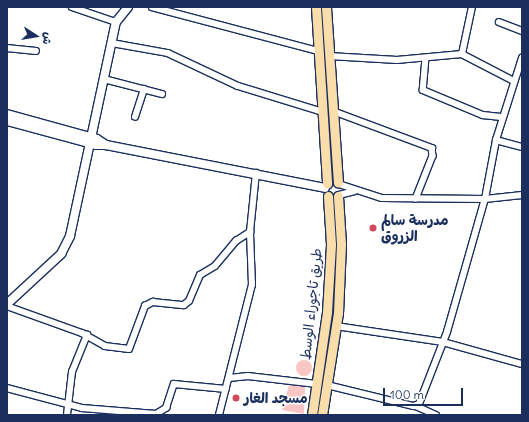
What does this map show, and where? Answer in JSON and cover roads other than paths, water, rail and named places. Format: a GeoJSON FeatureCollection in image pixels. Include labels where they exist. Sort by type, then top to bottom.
{"type":"FeatureCollection","features":[{"type":"Feature","properties":{"kind":"main road","name":"طريق تاجوراء الوسط"},"geometry":{"type":"LineString","coordinates":[[312,415],[327,312],[332,244],[327,189],[316,7]]}},
{"type":"Feature","properties":{"kind":"main road"},"geometry":{"type":"LineString","coordinates":[[322,415],[336,326],[341,244],[338,196],[342,190],[338,183],[326,7]]}},
{"type":"Feature","properties":{"kind":"main road"},"geometry":{"type":"LineString","coordinates":[[338,183],[327,189],[338,196]]}},
{"type":"Feature","properties":{"kind":"street"},"geometry":{"type":"LineString","coordinates":[[72,7],[116,22]]}},
{"type":"Feature","properties":{"kind":"street"},"geometry":{"type":"LineString","coordinates":[[128,7],[116,22],[90,140],[74,224],[66,246],[7,305],[87,336],[105,346],[129,349],[145,306],[153,302],[184,306],[189,301],[200,275],[215,266],[236,241],[250,232]]}},
{"type":"Feature","properties":{"kind":"street"},"geometry":{"type":"LineString","coordinates":[[152,7],[319,51]]}},
{"type":"Feature","properties":{"kind":"street"},"geometry":{"type":"LineString","coordinates":[[462,54],[472,7]]}},
{"type":"Feature","properties":{"kind":"street"},"geometry":{"type":"LineString","coordinates":[[499,22],[522,31]]}},
{"type":"Feature","properties":{"kind":"street"},"geometry":{"type":"LineString","coordinates":[[112,43],[168,53],[238,86],[323,112]]}},
{"type":"Feature","properties":{"kind":"street"},"geometry":{"type":"LineString","coordinates":[[7,48],[36,51]]}},
{"type":"Feature","properties":{"kind":"street"},"geometry":{"type":"LineString","coordinates":[[329,56],[397,60],[462,54],[514,81]]}},
{"type":"Feature","properties":{"kind":"street"},"geometry":{"type":"LineString","coordinates":[[426,58],[423,90],[483,115],[503,117]]}},
{"type":"Feature","properties":{"kind":"street"},"geometry":{"type":"LineString","coordinates":[[416,406],[443,342],[485,198],[496,140],[522,58]]}},
{"type":"Feature","properties":{"kind":"street"},"geometry":{"type":"LineString","coordinates":[[104,79],[162,94]]}},
{"type":"Feature","properties":{"kind":"street"},"geometry":{"type":"LineString","coordinates":[[135,117],[144,89]]}},
{"type":"Feature","properties":{"kind":"street"},"geometry":{"type":"LineString","coordinates":[[333,111],[432,148],[433,156],[416,199]]}},
{"type":"Feature","properties":{"kind":"street"},"geometry":{"type":"LineString","coordinates":[[7,114],[106,145],[256,173],[327,189]]}},
{"type":"Feature","properties":{"kind":"street"},"geometry":{"type":"LineString","coordinates":[[7,121],[90,140]]}},
{"type":"Feature","properties":{"kind":"street"},"geometry":{"type":"LineString","coordinates":[[496,140],[522,147]]}},
{"type":"Feature","properties":{"kind":"street"},"geometry":{"type":"LineString","coordinates":[[219,415],[252,285],[250,232],[256,173]]}},
{"type":"Feature","properties":{"kind":"street"},"geometry":{"type":"LineString","coordinates":[[338,183],[355,191],[382,198],[485,198],[522,195]]}},
{"type":"Feature","properties":{"kind":"street"},"geometry":{"type":"LineString","coordinates":[[338,196],[355,191]]}},
{"type":"Feature","properties":{"kind":"street"},"geometry":{"type":"LineString","coordinates":[[336,326],[443,342],[522,364]]}},
{"type":"Feature","properties":{"kind":"street"},"geometry":{"type":"LineString","coordinates":[[67,415],[72,372],[87,336]]}},
{"type":"Feature","properties":{"kind":"street"},"geometry":{"type":"LineString","coordinates":[[229,378],[261,377],[317,384]]}},
{"type":"Feature","properties":{"kind":"street"},"geometry":{"type":"LineString","coordinates":[[7,388],[67,405],[156,414],[166,408],[174,384],[226,389]]}},
{"type":"Feature","properties":{"kind":"street"},"geometry":{"type":"LineString","coordinates":[[327,385],[416,406],[436,415]]}},
{"type":"Feature","properties":{"kind":"place","name":"مدرسة سالم الزروق"},"geometry":{"type":"Point","coordinates":[373,228]}},
{"type":"Feature","properties":{"kind":"place","name":"مسجد الغار"},"geometry":{"type":"Point","coordinates":[236,398]}}]}
